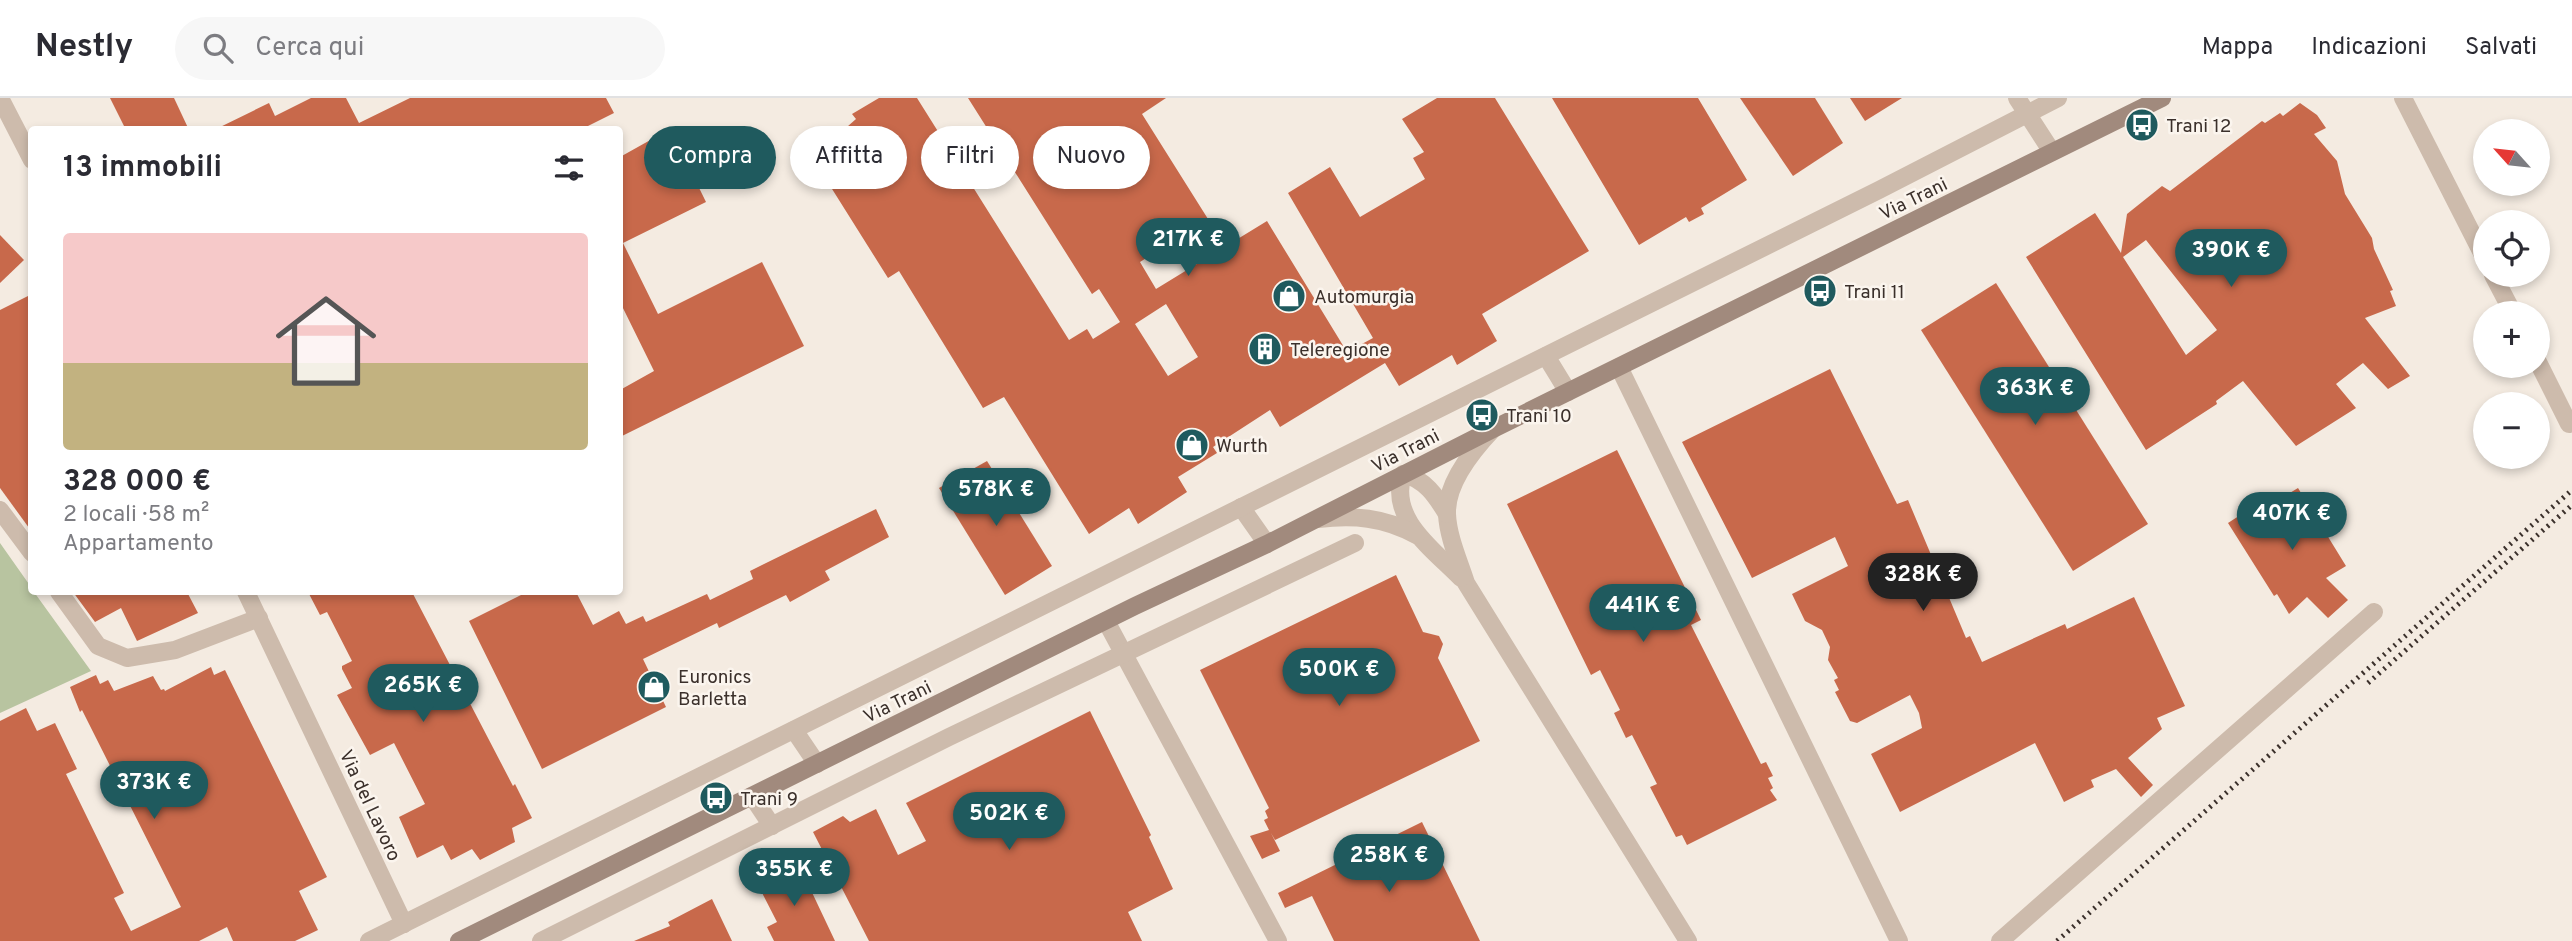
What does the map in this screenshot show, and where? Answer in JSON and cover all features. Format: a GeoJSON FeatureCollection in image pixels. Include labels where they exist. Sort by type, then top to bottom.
{"type":"FeatureCollection","features":[{"type":"Feature","properties":{"kind":"main road","name":"Via Trani"},"geometry":{"type":"LineString","coordinates":[[459,941],[1267,544],[1493,429],[2162,98]]}},
{"type":"Feature","properties":{"kind":"street"},"geometry":{"type":"LineString","coordinates":[[1,98],[28,152]]}},
{"type":"Feature","properties":{"kind":"street"},"geometry":{"type":"LineString","coordinates":[[2017,98],[2052,152]]}},
{"type":"Feature","properties":{"kind":"street","name":"Via Trani"},"geometry":{"type":"LineString","coordinates":[[369,941],[1546,356],[2058,98]]}},
{"type":"Feature","properties":{"kind":"street"},"geometry":{"type":"LineString","coordinates":[[2403,98],[2473,235]]}},
{"type":"Feature","properties":{"kind":"street"},"geometry":{"type":"LineString","coordinates":[[1546,356],[1568,392]]}},
{"type":"Feature","properties":{"kind":"street"},"geometry":{"type":"LineString","coordinates":[[1619,367],[1899,941]]}},
{"type":"Feature","properties":{"kind":"street"},"geometry":{"type":"LineString","coordinates":[[2546,378],[2569,424]]}},
{"type":"Feature","properties":{"kind":"street"},"geometry":{"type":"LineString","coordinates":[[1447,514],[1451,493],[1463,467],[1493,429]]}},
{"type":"Feature","properties":{"kind":"street"},"geometry":{"type":"LineString","coordinates":[[1466,583],[1447,514],[1428,487],[1418,479],[1403,474],[1400,492],[1403,511],[1410,524],[1466,583],[1688,941]]}},
{"type":"Feature","properties":{"kind":"street"},"geometry":{"type":"LineString","coordinates":[[1241,507],[1267,544]]}},
{"type":"Feature","properties":{"kind":"street"},"geometry":{"type":"LineString","coordinates":[[0,510],[28,548]]}},
{"type":"Feature","properties":{"kind":"street"},"geometry":{"type":"LineString","coordinates":[[1314,520],[1358,517],[1383,521],[1407,530],[1427,542]]}},
{"type":"Feature","properties":{"kind":"street"},"geometry":{"type":"LineString","coordinates":[[541,941],[949,737],[1355,543]]}},
{"type":"Feature","properties":{"kind":"street"},"geometry":{"type":"LineString","coordinates":[[61,595],[98,646],[127,658],[175,650],[259,618]]}},
{"type":"Feature","properties":{"kind":"street","name":"Via del Lavoro"},"geometry":{"type":"LineString","coordinates":[[248,595],[404,923]]}},
{"type":"Feature","properties":{"kind":"street"},"geometry":{"type":"LineString","coordinates":[[2000,941],[2374,612]]}},
{"type":"Feature","properties":{"kind":"street"},"geometry":{"type":"LineString","coordinates":[[1106,621],[1278,941]]}},
{"type":"Feature","properties":{"kind":"street"},"geometry":{"type":"LineString","coordinates":[[794,730],[817,764]]}},
{"type":"Feature","properties":{"kind":"street"},"geometry":{"type":"LineString","coordinates":[[752,796],[772,826]]}},
{"type":"Feature","properties":{"kind":"green space"},"geometry":{"type":"Polygon","coordinates":[[[0,543],[28,583],[28,595],[36,595],[91,671],[0,713],[0,543]]]}},
{"type":"Feature","properties":{"kind":"building"},"geometry":{"type":"Polygon","coordinates":[[[110,98],[174,98],[187,126],[124,126],[110,98]]]}},
{"type":"Feature","properties":{"kind":"building"},"geometry":{"type":"Polygon","coordinates":[[[311,98],[346,98],[359,123],[410,98],[606,98],[614,113],[588,126],[222,126],[269,103],[275,116],[311,98]]]}},
{"type":"Feature","properties":{"kind":"building"},"geometry":{"type":"Polygon","coordinates":[[[879,98],[917,98],[935,126],[921,126],[921,189],[974,189],[1069,340],[1087,329],[1093,339],[1120,322],[1099,289],[1092,294],[1019,179],[1019,126],[986,126],[968,98],[1166,98],[1142,114],[1150,126],[1033,126],[1033,189],[1150,189],[1150,127],[1208,219],[1140,262],[1156,289],[1267,221],[1347,352],[1373,338],[1288,193],[1330,167],[1360,217],[1425,179],[1413,158],[1424,152],[1402,119],[1437,98],[1495,98],[1589,251],[1482,314],[1497,341],[1457,365],[1452,355],[1399,386],[1385,363],[1280,427],[1270,410],[1213,447],[1217,453],[1178,477],[1187,492],[1138,524],[1129,508],[1089,534],[1004,397],[983,408],[899,271],[888,278],[832,189],[907,189],[907,126],[848,126],[856,119],[852,114],[879,98]],[[1166,304],[1135,324],[1168,376],[1198,357],[1166,304]]]}},
{"type":"Feature","properties":{"kind":"building"},"geometry":{"type":"Polygon","coordinates":[[[1552,98],[1698,98],[1747,180],[1701,208],[1704,214],[1689,222],[1686,217],[1639,245],[1552,98]]]}},
{"type":"Feature","properties":{"kind":"building"},"geometry":{"type":"Polygon","coordinates":[[[1740,98],[1815,98],[1843,143],[1793,176],[1740,98]]]}},
{"type":"Feature","properties":{"kind":"building"},"geometry":{"type":"Polygon","coordinates":[[[1850,98],[1902,98],[1865,121],[1850,98]]]}},
{"type":"Feature","properties":{"kind":"building"},"geometry":{"type":"Polygon","coordinates":[[[2300,103],[2317,115],[2326,128],[2314,134],[2337,161],[2345,194],[2372,238],[2374,249],[2393,290],[2390,291],[2396,306],[2365,318],[2410,376],[2388,389],[2363,363],[2336,384],[2356,408],[2296,446],[2243,381],[2216,401],[2217,404],[2146,450],[2026,257],[2095,213],[2121,253],[2127,214],[2162,186],[2170,191],[2262,121],[2265,123],[2280,113],[2283,116],[2300,103]],[[2146,240],[2123,257],[2186,355],[2217,330],[2146,240]]]}},
{"type":"Feature","properties":{"kind":"building"},"geometry":{"type":"Polygon","coordinates":[[[644,144],[644,189],[700,189],[706,202],[623,243],[623,155],[644,144]]]}},
{"type":"Feature","properties":{"kind":"building"},"geometry":{"type":"Polygon","coordinates":[[[0,235],[24,260],[0,283],[0,235]]]}},
{"type":"Feature","properties":{"kind":"building"},"geometry":{"type":"Polygon","coordinates":[[[623,243],[658,314],[762,262],[804,346],[623,436],[623,388],[654,371],[623,308],[623,243]]]}},
{"type":"Feature","properties":{"kind":"building"},"geometry":{"type":"Polygon","coordinates":[[[1996,283],[2148,524],[2073,571],[1921,330],[1996,283]]]}},
{"type":"Feature","properties":{"kind":"building"},"geometry":{"type":"Polygon","coordinates":[[[28,296],[28,526],[0,488],[0,310],[28,296]]]}},
{"type":"Feature","properties":{"kind":"building"},"geometry":{"type":"Polygon","coordinates":[[[1830,369],[1897,504],[1908,500],[1966,638],[1970,636],[1982,662],[2065,624],[2067,629],[2134,597],[2185,706],[2157,718],[2162,729],[2128,758],[2153,785],[2141,797],[2116,769],[2091,780],[2094,787],[2064,802],[2035,743],[1900,812],[1871,754],[1922,728],[1919,713],[1910,695],[1857,723],[1850,721],[1835,692],[1839,690],[1834,680],[1838,678],[1828,660],[1830,647],[1822,630],[1805,621],[1792,594],[1848,566],[1835,537],[1752,578],[1682,442],[1830,369]]]}},
{"type":"Feature","properties":{"kind":"building"},"geometry":{"type":"Polygon","coordinates":[[[1617,450],[1701,620],[1691,625],[1761,764],[1766,762],[1773,776],[1768,778],[1773,788],[1770,790],[1777,800],[1687,845],[1682,835],[1676,837],[1650,787],[1657,784],[1632,735],[1626,738],[1614,713],[1620,710],[1600,670],[1591,675],[1507,504],[1617,450]]]}},
{"type":"Feature","properties":{"kind":"building"},"geometry":{"type":"Polygon","coordinates":[[[987,461],[1052,566],[1005,595],[939,488],[987,461]]]}},
{"type":"Feature","properties":{"kind":"building"},"geometry":{"type":"Polygon","coordinates":[[[2298,488],[2346,566],[2326,578],[2348,600],[2328,618],[2307,597],[2289,614],[2277,594],[2274,596],[2228,523],[2262,501],[2266,507],[2298,488]]]}},
{"type":"Feature","properties":{"kind":"building"},"geometry":{"type":"Polygon","coordinates":[[[876,509],[889,537],[825,571],[830,580],[790,602],[786,595],[719,628],[717,623],[643,659],[666,707],[542,769],[469,621],[521,595],[578,595],[593,625],[619,611],[626,624],[643,616],[646,622],[707,594],[710,600],[753,579],[750,571],[876,509]]]}},
{"type":"Feature","properties":{"kind":"building"},"geometry":{"type":"Polygon","coordinates":[[[1396,575],[1423,632],[1439,636],[1443,644],[1438,658],[1480,741],[1275,840],[1271,833],[1280,851],[1262,859],[1250,836],[1269,830],[1264,820],[1268,818],[1265,811],[1269,808],[1200,670],[1396,575]]]}},
{"type":"Feature","properties":{"kind":"building"},"geometry":{"type":"Polygon","coordinates":[[[75,595],[189,595],[198,613],[137,641],[121,608],[95,622],[75,595]]]}},
{"type":"Feature","properties":{"kind":"building"},"geometry":{"type":"Polygon","coordinates":[[[310,595],[414,595],[532,818],[512,828],[515,842],[480,860],[472,849],[451,860],[443,845],[417,858],[399,817],[425,804],[394,743],[370,755],[337,695],[352,688],[342,666],[352,661],[327,612],[320,615],[310,595]]]}},
{"type":"Feature","properties":{"kind":"building"},"geometry":{"type":"Polygon","coordinates":[[[211,667],[214,675],[225,670],[327,877],[299,891],[318,930],[295,941],[233,941],[227,927],[199,941],[0,941],[0,721],[26,708],[37,731],[55,723],[77,769],[66,774],[124,893],[114,898],[131,931],[181,907],[82,710],[80,712],[70,687],[96,675],[100,684],[108,680],[114,691],[153,676],[161,690],[165,691],[211,667]]]}},
{"type":"Feature","properties":{"kind":"building"},"geometry":{"type":"Polygon","coordinates":[[[1090,711],[1151,835],[1149,837],[1173,889],[1128,912],[1142,941],[869,941],[813,832],[843,816],[850,822],[876,809],[898,855],[926,841],[906,803],[1090,711]]]}},
{"type":"Feature","properties":{"kind":"building"},"geometry":{"type":"Polygon","coordinates":[[[1422,822],[1480,941],[1334,941],[1312,896],[1285,908],[1278,893],[1422,822]]]}},
{"type":"Feature","properties":{"kind":"building"},"geometry":{"type":"Polygon","coordinates":[[[799,865],[835,941],[774,941],[767,927],[777,922],[756,881],[785,867],[787,871],[799,865]]]}},
{"type":"Feature","properties":{"kind":"building"},"geometry":{"type":"Polygon","coordinates":[[[712,899],[732,941],[634,941],[670,926],[668,922],[712,899]]]}},
{"type":"Feature","properties":{"kind":"railway"},"geometry":{"type":"LineString","coordinates":[[2057,941],[2572,490]]}},
{"type":"Feature","properties":{"kind":"railway"},"geometry":{"type":"LineString","coordinates":[[2368,683],[2572,505]]}},
{"type":"Feature","properties":{"kind":"place","name":"Trani 12"},"geometry":{"type":"Point","coordinates":[2142,125]}},
{"type":"Feature","properties":{"kind":"place","name":"Trani 11"},"geometry":{"type":"Point","coordinates":[1820,291]}},
{"type":"Feature","properties":{"kind":"place","name":"Automurgia"},"geometry":{"type":"Point","coordinates":[1289,296]}},
{"type":"Feature","properties":{"kind":"place","name":"Teleregione"},"geometry":{"type":"Point","coordinates":[1265,349]}},
{"type":"Feature","properties":{"kind":"place","name":"Trani 10"},"geometry":{"type":"Point","coordinates":[1482,415]}},
{"type":"Feature","properties":{"kind":"place","name":"Wurth"},"geometry":{"type":"Point","coordinates":[1192,445]}},
{"type":"Feature","properties":{"kind":"place","name":"Euronics Barletta"},"geometry":{"type":"Point","coordinates":[654,687]}},
{"type":"Feature","properties":{"kind":"place","name":"Trani 9"},"geometry":{"type":"Point","coordinates":[716,798]}}]}
